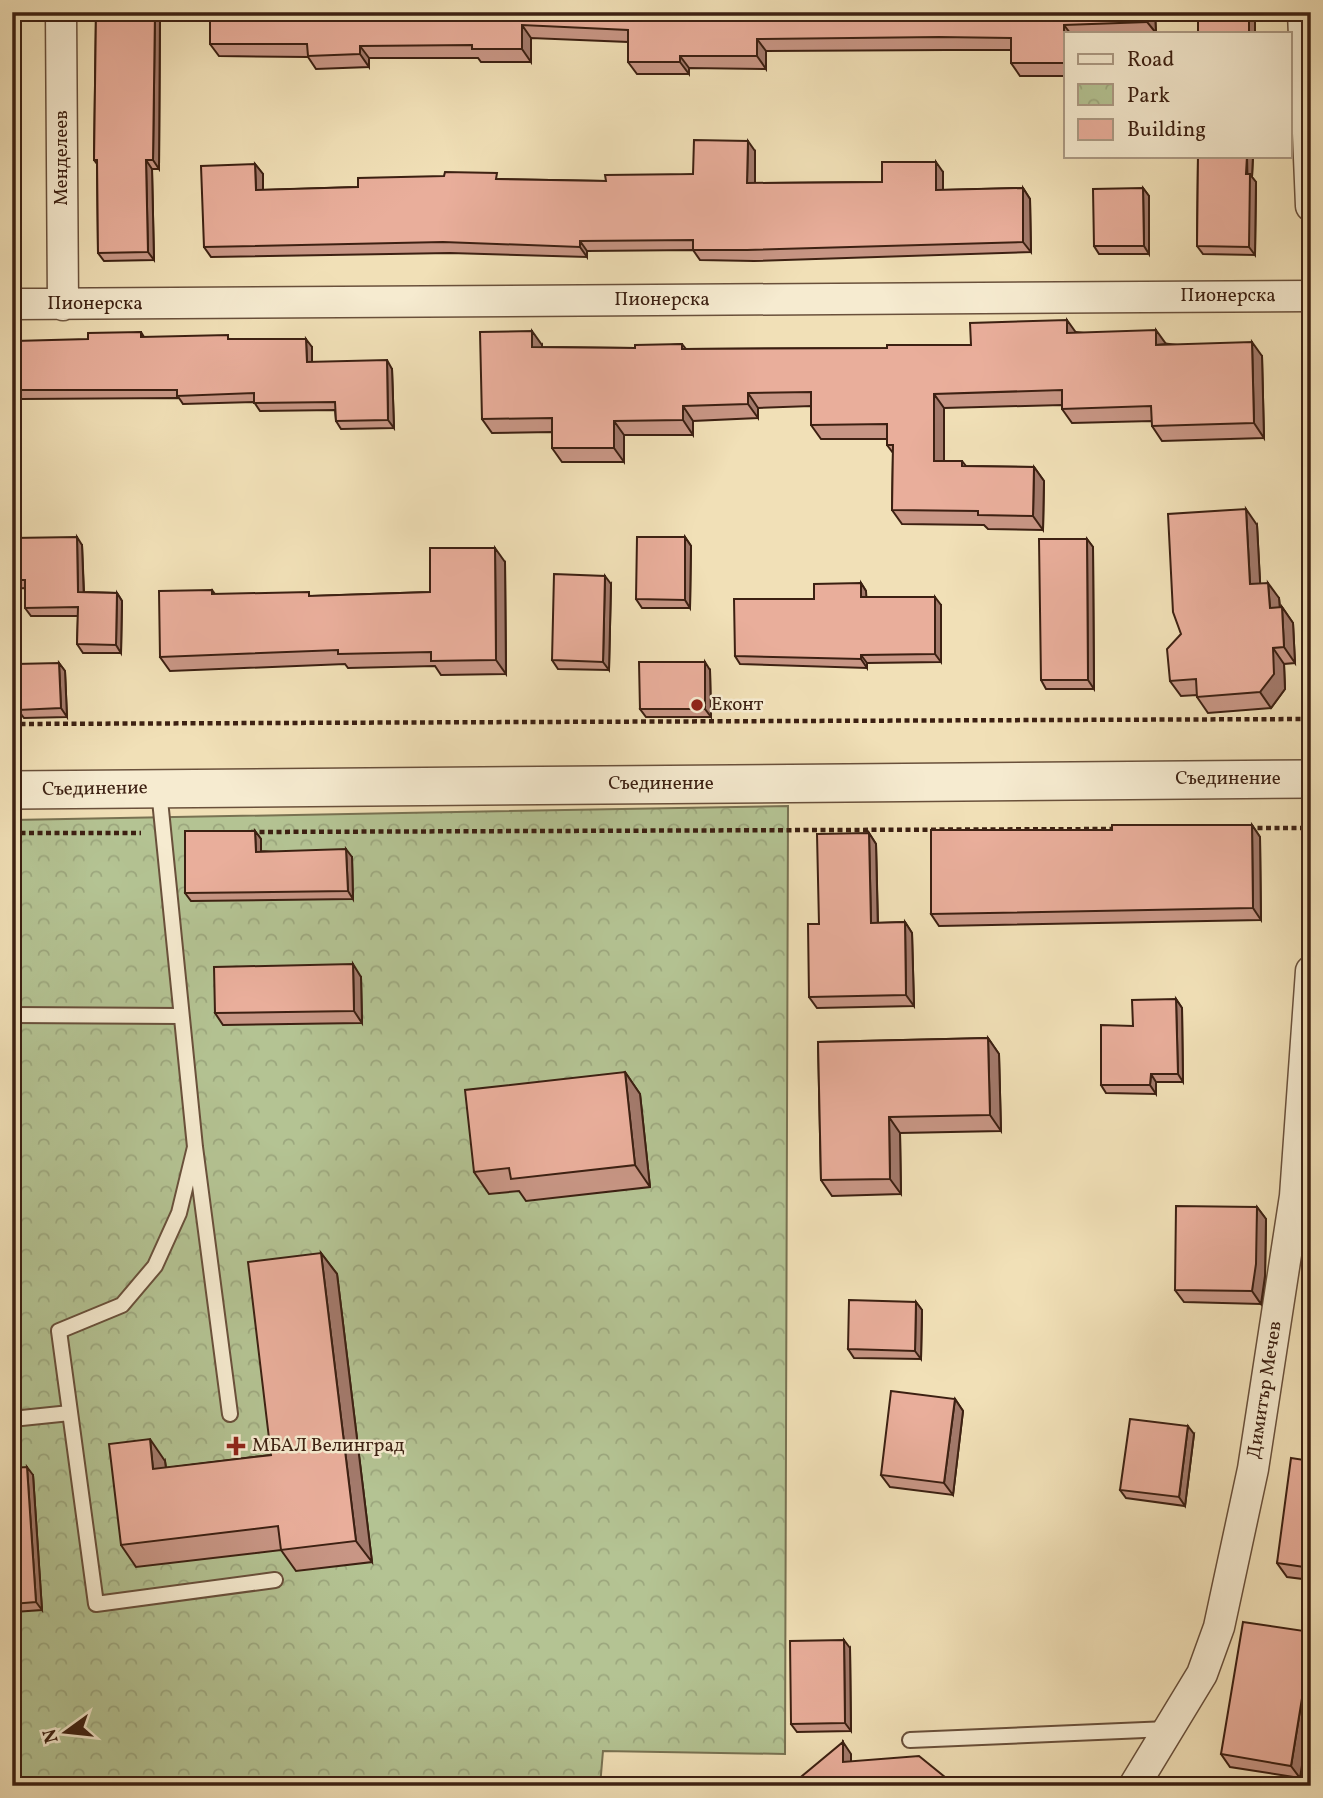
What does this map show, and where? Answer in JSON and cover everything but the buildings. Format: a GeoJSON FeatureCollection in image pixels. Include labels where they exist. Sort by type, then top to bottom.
{"type":"FeatureCollection","features":[{"type":"Feature","properties":{"kind":"street","name":"Менделеев"},"geometry":{"type":"LineString","coordinates":[[61,12],[63,305]]}},
{"type":"Feature","properties":{"kind":"street"},"geometry":{"type":"LineString","coordinates":[[1303,12],[1311,206]]}},
{"type":"Feature","properties":{"kind":"street","name":"Пионерска"},"geometry":{"type":"LineString","coordinates":[[12,304],[1311,296]]}},
{"type":"Feature","properties":{"kind":"street","name":"Съединение"},"geometry":{"type":"LineString","coordinates":[[12,790],[1311,779]]}},
{"type":"Feature","properties":{"kind":"street","name":"Димитър Мечев"},"geometry":{"type":"LineString","coordinates":[[1134,1786],[1202,1674],[1219,1627],[1253,1469],[1295,1196],[1311,971]]}},
{"type":"Feature","properties":{"kind":"lane"},"geometry":{"type":"LineString","coordinates":[[159,789],[195,1147],[230,1413]]}},
{"type":"Feature","properties":{"kind":"lane"},"geometry":{"type":"LineString","coordinates":[[12,1015],[181,1016]]}},
{"type":"Feature","properties":{"kind":"lane"},"geometry":{"type":"LineString","coordinates":[[195,1147],[179,1213],[155,1266],[122,1305],[59,1331],[96,1604],[275,1580]]}},
{"type":"Feature","properties":{"kind":"lane"},"geometry":{"type":"LineString","coordinates":[[12,1419],[70,1413]]}},
{"type":"Feature","properties":{"kind":"lane"},"geometry":{"type":"LineString","coordinates":[[910,1740],[1169,1729]]}},
{"type":"Feature","properties":{"kind":"path"},"geometry":{"type":"LineString","coordinates":[[12,724],[1311,719]]}},
{"type":"Feature","properties":{"kind":"path"},"geometry":{"type":"LineString","coordinates":[[247,832],[1119,828]]}},
{"type":"Feature","properties":{"kind":"path"},"geometry":{"type":"LineString","coordinates":[[1242,828],[1311,828]]}},
{"type":"Feature","properties":{"kind":"path"},"geometry":{"type":"LineString","coordinates":[[12,833],[163,832]]}},
{"type":"Feature","properties":{"kind":"green space"},"geometry":{"type":"Polygon","coordinates":[[[788,806],[785,1754],[603,1751],[600,1786],[12,1786],[12,820],[788,806]]]}},
{"type":"Feature","properties":{"kind":"place","name":"Еконт"},"geometry":{"type":"Point","coordinates":[697,705]}},
{"type":"Feature","properties":{"kind":"place","name":"МБАЛ Велинград"},"geometry":{"type":"Point","coordinates":[236,1446]}}]}
